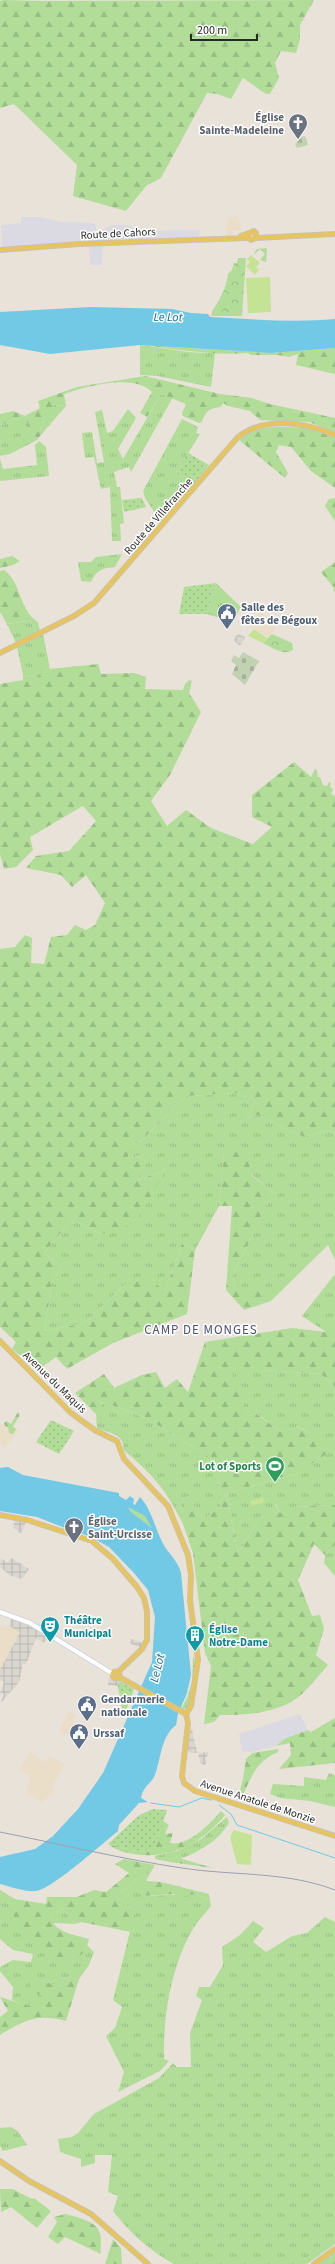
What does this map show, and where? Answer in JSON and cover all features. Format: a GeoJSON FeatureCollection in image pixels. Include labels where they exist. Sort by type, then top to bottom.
{"type":"FeatureCollection","features":[{"type":"Feature","properties":{"kind":"main road"},"geometry":{"type":"LineString","coordinates":[[256,236],[252,231],[248,236],[252,240],[256,236],[335,234]]}},
{"type":"Feature","properties":{"kind":"main road","name":"Route de Cahors"},"geometry":{"type":"LineString","coordinates":[[0,250],[248,236]]}},
{"type":"Feature","properties":{"kind":"main road","name":"Route de Villefranche"},"geometry":{"type":"LineString","coordinates":[[0,653],[74,616],[94,603],[238,437],[250,428],[266,424],[305,424],[335,435]]}},
{"type":"Feature","properties":{"kind":"main road","name":"Avenue du Maquis"},"geometry":{"type":"LineString","coordinates":[[0,1341],[65,1408],[96,1431],[115,1439],[120,1446],[124,1459],[168,1506],[182,1535],[190,1563],[190,1600],[198,1660],[192,1706],[186,1714]]}},
{"type":"Feature","properties":{"kind":"main road"},"geometry":{"type":"LineString","coordinates":[[0,1516],[27,1520],[92,1541],[114,1560],[140,1591],[147,1612],[145,1644],[117,1674]]}},
{"type":"Feature","properties":{"kind":"main road"},"geometry":{"type":"LineString","coordinates":[[0,1612],[30,1623],[186,1714]]}},
{"type":"Feature","properties":{"kind":"main road","name":"Avenue Anatole de Monzie"},"geometry":{"type":"LineString","coordinates":[[186,1714],[188,1723],[182,1776],[184,1783],[190,1788],[335,1836]]}},
{"type":"Feature","properties":{"kind":"main road"},"geometry":{"type":"LineString","coordinates":[[0,2161],[29,2181],[91,2214],[148,2264]]}},
{"type":"Feature","properties":{"kind":"main road"},"geometry":{"type":"LineString","coordinates":[[314,2264],[335,2249]]}},
{"type":"Feature","properties":{"kind":"shaded area"},"geometry":{"type":"Polygon","coordinates":[[[237,215],[241,224],[240,231],[233,231],[233,236],[226,236],[227,220],[237,215]]]}},
{"type":"Feature","properties":{"kind":"shaded area"},"geometry":{"type":"Polygon","coordinates":[[[21,217],[42,217],[61,222],[93,223],[96,225],[96,233],[112,225],[123,225],[148,231],[200,230],[198,240],[103,245],[102,265],[90,265],[89,246],[2,251],[1,225],[21,223],[21,217]]]}},
{"type":"Feature","properties":{"kind":"shaded area"},"geometry":{"type":"Polygon","coordinates":[[[259,611],[278,624],[269,638],[246,624],[250,615],[256,617],[259,611]]]}},
{"type":"Feature","properties":{"kind":"shaded area"},"geometry":{"type":"Polygon","coordinates":[[[238,634],[245,637],[240,646],[233,640],[238,634]]]}},
{"type":"Feature","properties":{"kind":"shaded area"},"geometry":{"type":"Polygon","coordinates":[[[0,1424],[13,1426],[19,1431],[5,1447],[0,1444],[0,1424]]]}},
{"type":"Feature","properties":{"kind":"shaded area"},"geometry":{"type":"Polygon","coordinates":[[[15,1518],[27,1520],[21,1533],[13,1528],[15,1518]]]}},
{"type":"Feature","properties":{"kind":"shaded area"},"geometry":{"type":"Polygon","coordinates":[[[1,1558],[8,1563],[11,1558],[29,1569],[22,1579],[11,1576],[0,1567],[1,1558]]]}},
{"type":"Feature","properties":{"kind":"shaded area"},"geometry":{"type":"Polygon","coordinates":[[[12,1617],[33,1627],[47,1637],[44,1643],[36,1638],[26,1664],[23,1664],[19,1682],[0,1704],[4,1694],[0,1693],[4,1682],[0,1680],[0,1670],[20,1632],[9,1626],[12,1617]]]}},
{"type":"Feature","properties":{"kind":"shaded area"},"geometry":{"type":"Polygon","coordinates":[[[6,1625],[20,1631],[0,1670],[0,1626],[5,1627],[6,1625]]]}},
{"type":"Feature","properties":{"kind":"shaded area"},"geometry":{"type":"Polygon","coordinates":[[[132,1639],[145,1644],[142,1649],[130,1643],[132,1639]]]}},
{"type":"Feature","properties":{"kind":"shaded area"},"geometry":{"type":"Polygon","coordinates":[[[110,1676],[119,1681],[118,1686],[108,1685],[110,1676]]]}},
{"type":"Feature","properties":{"kind":"shaded area"},"geometry":{"type":"Polygon","coordinates":[[[69,1711],[76,1715],[72,1723],[83,1728],[79,1739],[59,1731],[69,1711]]]}},
{"type":"Feature","properties":{"kind":"shaded area"},"geometry":{"type":"Polygon","coordinates":[[[300,1714],[308,1730],[284,1739],[276,1746],[251,1752],[242,1751],[239,1734],[300,1714]]]}},
{"type":"Feature","properties":{"kind":"shaded area"},"geometry":{"type":"Polygon","coordinates":[[[189,1729],[192,1729],[197,1753],[190,1753],[188,1750],[187,1744],[189,1729]]]}},
{"type":"Feature","properties":{"kind":"shaded area"},"geometry":{"type":"Polygon","coordinates":[[[30,1752],[45,1762],[50,1756],[65,1764],[52,1787],[55,1790],[42,1802],[27,1792],[31,1776],[19,1770],[30,1752]]]}},
{"type":"Feature","properties":{"kind":"shaded area"},"geometry":{"type":"Polygon","coordinates":[[[198,1753],[209,1753],[205,1759],[207,1760],[205,1765],[200,1763],[198,1753]]]}},
{"type":"Feature","properties":{"kind":"green space"},"geometry":{"type":"Polygon","coordinates":[[[314,0],[300,25],[300,39],[296,53],[281,51],[275,63],[279,78],[270,94],[266,94],[243,78],[231,99],[217,94],[207,93],[161,178],[146,186],[126,211],[73,196],[77,165],[14,104],[0,108],[0,1],[314,0]]]}},
{"type":"Feature","properties":{"kind":"green space"},"geometry":{"type":"Polygon","coordinates":[[[303,136],[306,137],[308,145],[297,148],[295,144],[303,136]]]}},
{"type":"Feature","properties":{"kind":"green space"},"geometry":{"type":"Polygon","coordinates":[[[266,248],[266,262],[260,260],[265,254],[260,249],[255,254],[254,253],[257,249],[266,248]]]}},
{"type":"Feature","properties":{"kind":"green space"},"geometry":{"type":"Polygon","coordinates":[[[251,255],[260,263],[256,267],[259,270],[255,275],[246,266],[250,262],[247,259],[251,255]]]}},
{"type":"Feature","properties":{"kind":"green space"},"geometry":{"type":"Polygon","coordinates":[[[238,258],[246,258],[242,316],[211,316],[224,291],[228,274],[232,270],[234,263],[237,263],[238,258]]]}},
{"type":"Feature","properties":{"kind":"green space"},"geometry":{"type":"Polygon","coordinates":[[[270,277],[271,312],[248,313],[246,278],[270,277]]]}},
{"type":"Feature","properties":{"kind":"green space"},"geometry":{"type":"Polygon","coordinates":[[[140,345],[187,352],[215,353],[211,387],[158,376],[140,375],[140,345]]]}},
{"type":"Feature","properties":{"kind":"green space"},"geometry":{"type":"Polygon","coordinates":[[[140,345],[271,353],[335,348],[335,374],[296,365],[298,354],[289,357],[278,355],[251,355],[248,353],[221,354],[140,345]]]}},
{"type":"Feature","properties":{"kind":"green space"},"geometry":{"type":"Polygon","coordinates":[[[145,376],[220,394],[252,398],[270,404],[335,418],[335,432],[309,422],[260,420],[250,411],[228,406],[223,403],[221,407],[208,411],[202,422],[199,423],[183,416],[182,413],[186,404],[161,394],[147,417],[140,413],[152,392],[144,386],[122,382],[97,385],[64,394],[66,406],[55,405],[44,413],[40,436],[37,440],[33,432],[30,432],[24,416],[0,425],[0,414],[13,411],[25,416],[40,408],[38,401],[77,387],[145,376]]]}},
{"type":"Feature","properties":{"kind":"green space"},"geometry":{"type":"Polygon","coordinates":[[[161,394],[173,397],[131,472],[129,467],[114,472],[117,487],[120,487],[124,523],[120,524],[121,541],[112,541],[110,487],[101,489],[94,457],[85,458],[82,433],[92,432],[97,463],[104,462],[95,412],[102,410],[107,433],[113,431],[128,409],[136,418],[118,449],[123,459],[161,394]]]}},
{"type":"Feature","properties":{"kind":"green space"},"geometry":{"type":"Polygon","coordinates":[[[55,405],[66,406],[40,436],[44,413],[55,405]]]}},
{"type":"Feature","properties":{"kind":"green space"},"geometry":{"type":"Polygon","coordinates":[[[24,416],[30,432],[33,432],[37,440],[10,454],[0,456],[0,425],[24,416]]]}},
{"type":"Feature","properties":{"kind":"green space"},"geometry":{"type":"Polygon","coordinates":[[[182,419],[198,427],[196,433],[200,434],[176,473],[194,484],[161,522],[145,498],[143,491],[182,419]]]}},
{"type":"Feature","properties":{"kind":"green space"},"geometry":{"type":"Polygon","coordinates":[[[282,427],[310,428],[335,438],[335,488],[311,471],[291,447],[279,445],[276,452],[288,473],[285,478],[239,440],[249,433],[259,429],[282,427]]]}},
{"type":"Feature","properties":{"kind":"green space"},"geometry":{"type":"Polygon","coordinates":[[[39,441],[46,447],[49,476],[0,481],[0,459],[3,469],[37,465],[35,445],[39,441]]]}},
{"type":"Feature","properties":{"kind":"green space"},"geometry":{"type":"Polygon","coordinates":[[[188,453],[209,465],[194,484],[176,473],[188,453]]]}},
{"type":"Feature","properties":{"kind":"green space"},"geometry":{"type":"Polygon","coordinates":[[[142,498],[146,507],[124,512],[122,500],[142,498]]]}},
{"type":"Feature","properties":{"kind":"green space"},"geometry":{"type":"Polygon","coordinates":[[[335,498],[335,521],[325,506],[329,499],[335,498]]]}},
{"type":"Feature","properties":{"kind":"green space"},"geometry":{"type":"Polygon","coordinates":[[[122,554],[115,567],[100,570],[91,582],[81,581],[78,562],[91,562],[96,557],[122,554]]]}},
{"type":"Feature","properties":{"kind":"green space"},"geometry":{"type":"Polygon","coordinates":[[[12,556],[20,561],[13,565],[0,568],[0,559],[12,556]]]}},
{"type":"Feature","properties":{"kind":"green space"},"geometry":{"type":"Polygon","coordinates":[[[335,562],[335,592],[333,590],[334,588],[321,572],[335,562]]]}},
{"type":"Feature","properties":{"kind":"green space"},"geometry":{"type":"Polygon","coordinates":[[[4,570],[10,576],[18,589],[27,611],[38,622],[40,631],[36,632],[33,625],[28,621],[7,624],[0,612],[0,571],[4,570]]]}},
{"type":"Feature","properties":{"kind":"green space"},"geometry":{"type":"Polygon","coordinates":[[[216,583],[241,607],[231,625],[220,618],[207,614],[216,583]]]}},
{"type":"Feature","properties":{"kind":"green space"},"geometry":{"type":"Polygon","coordinates":[[[216,583],[207,614],[179,614],[184,587],[216,583]]]}},
{"type":"Feature","properties":{"kind":"green space"},"geometry":{"type":"Polygon","coordinates":[[[28,621],[33,625],[36,632],[16,643],[7,624],[28,621]]]}},
{"type":"Feature","properties":{"kind":"green space"},"geometry":{"type":"Polygon","coordinates":[[[254,629],[267,638],[263,643],[248,636],[254,629]]]}},
{"type":"Feature","properties":{"kind":"green space"},"geometry":{"type":"Polygon","coordinates":[[[43,634],[50,669],[36,677],[23,675],[17,647],[43,634]]]}},
{"type":"Feature","properties":{"kind":"green space"},"geometry":{"type":"Polygon","coordinates":[[[272,634],[292,643],[293,650],[289,652],[282,652],[263,643],[272,634]]]}},
{"type":"Feature","properties":{"kind":"green space"},"geometry":{"type":"Polygon","coordinates":[[[243,652],[259,661],[245,685],[232,674],[236,665],[231,661],[234,655],[239,658],[243,652]]]}},
{"type":"Feature","properties":{"kind":"green space"},"geometry":{"type":"Polygon","coordinates":[[[98,664],[101,674],[134,673],[146,677],[145,689],[183,690],[185,684],[189,680],[192,681],[189,693],[201,712],[170,775],[151,801],[167,826],[186,810],[211,828],[253,844],[272,827],[252,817],[252,795],[294,762],[311,777],[315,769],[317,770],[318,777],[320,777],[323,785],[327,786],[329,782],[331,783],[330,787],[333,789],[331,794],[335,796],[335,1133],[328,1130],[304,1137],[258,1115],[245,1118],[255,1101],[238,1093],[186,1096],[143,1139],[128,1147],[128,1159],[146,1154],[138,1180],[166,1170],[134,1224],[101,1234],[71,1220],[44,1253],[62,1267],[52,1283],[44,1331],[85,1323],[125,1284],[149,1279],[165,1291],[182,1243],[195,1250],[187,1314],[113,1343],[67,1369],[56,1357],[39,1369],[12,1349],[16,1342],[0,1327],[0,949],[15,947],[25,935],[32,938],[31,963],[44,964],[51,937],[67,935],[75,925],[86,930],[95,925],[105,903],[86,875],[72,887],[61,875],[26,868],[36,856],[69,851],[96,821],[83,806],[30,837],[33,850],[16,867],[4,869],[0,854],[0,684],[23,680],[23,675],[36,677],[50,669],[98,664]]]}},
{"type":"Feature","properties":{"kind":"green space"},"geometry":{"type":"Polygon","coordinates":[[[238,1093],[255,1101],[246,1118],[258,1115],[304,1137],[328,1130],[335,1133],[335,1260],[328,1245],[271,1301],[262,1287],[235,1287],[233,1274],[273,1192],[224,1153],[219,1206],[195,1250],[182,1243],[165,1291],[125,1284],[85,1323],[44,1331],[52,1283],[62,1267],[44,1253],[71,1220],[101,1234],[166,1170],[138,1180],[145,1154],[128,1159],[128,1147],[143,1139],[186,1096],[238,1093]]]}},
{"type":"Feature","properties":{"kind":"green space"},"geometry":{"type":"Polygon","coordinates":[[[246,1151],[252,1176],[273,1192],[233,1274],[235,1287],[263,1287],[271,1301],[244,1310],[226,1290],[232,1206],[219,1206],[224,1153],[246,1151]]]}},
{"type":"Feature","properties":{"kind":"green space"},"geometry":{"type":"Polygon","coordinates":[[[335,1274],[335,1333],[329,1334],[302,1316],[335,1274]]]}},
{"type":"Feature","properties":{"kind":"green space"},"geometry":{"type":"Polygon","coordinates":[[[292,1328],[335,1333],[335,1387],[321,1374],[265,1370],[231,1370],[248,1416],[255,1413],[282,1432],[297,1427],[311,1433],[328,1453],[296,1474],[226,1493],[238,1553],[258,1521],[275,1504],[280,1513],[290,1507],[335,1505],[335,1545],[325,1555],[314,1544],[298,1580],[312,1616],[320,1615],[324,1629],[316,1655],[328,1665],[303,1693],[295,1700],[285,1705],[264,1712],[220,1715],[214,1722],[204,1724],[211,1666],[205,1653],[193,1553],[183,1524],[182,1500],[187,1496],[204,1519],[221,1506],[216,1461],[146,1418],[103,1402],[96,1414],[75,1393],[104,1374],[114,1388],[142,1375],[156,1372],[165,1388],[177,1379],[188,1392],[205,1342],[292,1328]]]}},
{"type":"Feature","properties":{"kind":"green space"},"geometry":{"type":"Polygon","coordinates":[[[230,1370],[265,1370],[321,1374],[335,1387],[335,1505],[291,1507],[280,1513],[276,1504],[258,1521],[238,1553],[226,1493],[296,1474],[311,1433],[298,1427],[282,1432],[256,1413],[248,1416],[230,1370]]]}},
{"type":"Feature","properties":{"kind":"green space"},"geometry":{"type":"Polygon","coordinates":[[[103,1402],[146,1418],[216,1461],[221,1506],[204,1519],[187,1496],[182,1500],[183,1524],[159,1484],[125,1451],[123,1442],[120,1438],[111,1433],[97,1429],[96,1414],[103,1402]]]}},
{"type":"Feature","properties":{"kind":"green space"},"geometry":{"type":"Polygon","coordinates":[[[18,1412],[20,1415],[13,1426],[16,1429],[13,1434],[9,1433],[8,1427],[5,1426],[4,1423],[7,1421],[11,1424],[18,1412]]]}},
{"type":"Feature","properties":{"kind":"green space"},"geometry":{"type":"Polygon","coordinates":[[[51,1420],[74,1431],[59,1454],[36,1442],[51,1420]]]}},
{"type":"Feature","properties":{"kind":"green space"},"geometry":{"type":"Polygon","coordinates":[[[263,1497],[265,1503],[251,1506],[250,1501],[263,1497]]]}},
{"type":"Feature","properties":{"kind":"green space"},"geometry":{"type":"Polygon","coordinates":[[[127,1506],[145,1516],[152,1528],[131,1512],[127,1506]]]}},
{"type":"Feature","properties":{"kind":"green space"},"geometry":{"type":"Polygon","coordinates":[[[335,1545],[335,1576],[324,1563],[325,1555],[335,1545]]]}},
{"type":"Feature","properties":{"kind":"green space"},"geometry":{"type":"Polygon","coordinates":[[[193,1657],[196,1662],[190,1704],[188,1709],[181,1709],[187,1698],[192,1682],[193,1657]]]}},
{"type":"Feature","properties":{"kind":"green space"},"geometry":{"type":"Polygon","coordinates":[[[119,1681],[134,1689],[125,1714],[123,1713],[117,1682],[119,1681]]]}},
{"type":"Feature","properties":{"kind":"green space"},"geometry":{"type":"Polygon","coordinates":[[[335,1718],[335,1763],[279,1769],[291,1755],[290,1743],[276,1746],[284,1739],[308,1730],[311,1732],[335,1718]]]}},
{"type":"Feature","properties":{"kind":"green space"},"geometry":{"type":"Polygon","coordinates":[[[278,1749],[278,1752],[265,1760],[256,1770],[243,1796],[239,1794],[246,1759],[252,1753],[278,1749]]]}},
{"type":"Feature","properties":{"kind":"green space"},"geometry":{"type":"Polygon","coordinates":[[[329,1773],[335,1775],[335,1807],[310,1801],[280,1798],[270,1794],[273,1784],[304,1786],[304,1777],[326,1780],[329,1773]]]}},
{"type":"Feature","properties":{"kind":"green space"},"geometry":{"type":"Polygon","coordinates":[[[152,1809],[167,1810],[154,1850],[135,1851],[108,1844],[138,1816],[152,1809]]]}},
{"type":"Feature","properties":{"kind":"green space"},"geometry":{"type":"Polygon","coordinates":[[[221,1811],[225,1815],[206,1834],[185,1847],[173,1852],[148,1855],[134,1854],[120,1851],[108,1844],[135,1851],[154,1850],[163,1821],[169,1825],[165,1834],[173,1833],[170,1843],[184,1842],[205,1828],[221,1811]]]}},
{"type":"Feature","properties":{"kind":"green space"},"geometry":{"type":"Polygon","coordinates":[[[227,1817],[229,1823],[225,1829],[215,1840],[203,1848],[182,1858],[181,1855],[173,1858],[170,1862],[155,1859],[155,1856],[177,1851],[201,1839],[227,1817]]]}},
{"type":"Feature","properties":{"kind":"green space"},"geometry":{"type":"Polygon","coordinates":[[[234,1830],[252,1835],[251,1865],[237,1864],[230,1837],[234,1830]]]}},
{"type":"Feature","properties":{"kind":"green space"},"geometry":{"type":"Polygon","coordinates":[[[181,1855],[182,1859],[213,1868],[170,1862],[173,1858],[181,1855]]]}},
{"type":"Feature","properties":{"kind":"green space"},"geometry":{"type":"Polygon","coordinates":[[[124,1859],[155,1865],[152,1870],[116,1896],[135,1911],[131,1932],[81,1922],[75,1924],[63,1909],[55,1912],[51,1917],[57,1927],[66,1932],[89,1939],[85,1952],[65,1965],[50,1959],[14,1916],[16,1911],[6,1900],[0,1899],[0,1890],[15,1899],[46,1904],[47,1897],[77,1897],[94,1890],[106,1892],[129,1873],[115,1864],[124,1859]]]}},
{"type":"Feature","properties":{"kind":"green space"},"geometry":{"type":"Polygon","coordinates":[[[152,1870],[146,1881],[143,1896],[196,1894],[210,1900],[211,1906],[191,1932],[182,1950],[172,1980],[166,2012],[164,2043],[164,2059],[169,2061],[160,2071],[118,2092],[124,2072],[106,2036],[115,2028],[122,2007],[113,2000],[135,1911],[116,1896],[152,1870]]]}},
{"type":"Feature","properties":{"kind":"green space"},"geometry":{"type":"Polygon","coordinates":[[[146,1881],[161,1882],[209,1894],[210,1900],[196,1894],[184,1896],[180,1902],[175,1894],[142,1896],[146,1881]]]}},
{"type":"Feature","properties":{"kind":"green space"},"geometry":{"type":"Polygon","coordinates":[[[0,1899],[6,1899],[16,1911],[85,1952],[87,1945],[94,1952],[89,1965],[79,1979],[62,1977],[63,1987],[42,1981],[43,1996],[28,2007],[12,2000],[13,1987],[0,1971],[0,1967],[13,1960],[31,1962],[33,1954],[13,1950],[0,1939],[0,1899]]]}},
{"type":"Feature","properties":{"kind":"green space"},"geometry":{"type":"Polygon","coordinates":[[[63,1909],[75,1924],[53,1923],[51,1917],[55,1912],[63,1909]]]}},
{"type":"Feature","properties":{"kind":"green space"},"geometry":{"type":"Polygon","coordinates":[[[325,1917],[335,1922],[335,2244],[307,2264],[174,2264],[141,2241],[126,2227],[113,2211],[118,2196],[108,2192],[112,2155],[95,2155],[95,2163],[81,2167],[81,2159],[60,2152],[58,2139],[72,2137],[78,2133],[94,2114],[159,2078],[173,2063],[177,2067],[191,2067],[190,2033],[202,2000],[196,1996],[199,1987],[210,1987],[223,1965],[222,1947],[240,1935],[253,1921],[264,1928],[253,1942],[266,1952],[292,1936],[307,1933],[325,1917]]]}},
{"type":"Feature","properties":{"kind":"green space"},"geometry":{"type":"Polygon","coordinates":[[[62,1977],[79,1979],[66,2021],[47,2018],[31,2019],[16,2025],[0,2035],[0,2017],[8,2011],[0,1997],[28,2006],[42,1996],[29,1989],[32,1982],[42,1981],[63,1987],[62,1977]]]}},
{"type":"Feature","properties":{"kind":"green space"},"geometry":{"type":"Polygon","coordinates":[[[11,2127],[18,2131],[27,2145],[3,2151],[0,2146],[0,2128],[11,2127]]]}},
{"type":"Feature","properties":{"kind":"green space"},"geometry":{"type":"Polygon","coordinates":[[[0,2189],[13,2189],[32,2199],[34,2198],[51,2211],[37,2228],[11,2207],[1,2212],[0,2189]]]}},
{"type":"Feature","properties":{"kind":"green space"},"geometry":{"type":"Polygon","coordinates":[[[65,2214],[86,2220],[95,2226],[101,2236],[101,2254],[65,2237],[58,2244],[48,2237],[57,2222],[54,2217],[65,2214]]]}},
{"type":"Feature","properties":{"kind":"green space"},"geometry":{"type":"Polygon","coordinates":[[[113,2239],[121,2248],[122,2264],[105,2264],[113,2239]]]}},
{"type":"Feature","properties":{"kind":"green space"},"geometry":{"type":"Polygon","coordinates":[[[335,2252],[335,2264],[318,2264],[335,2252]]]}},
{"type":"Feature","properties":{"kind":"water","name":"Le Lot"},"geometry":{"type":"Polygon","coordinates":[[[91,307],[172,309],[191,313],[208,314],[210,317],[257,320],[304,321],[335,319],[335,348],[271,353],[140,345],[50,354],[0,345],[0,312],[91,307]]]}},
{"type":"Feature","properties":{"kind":"water","name":"Le Lot"},"geometry":{"type":"Polygon","coordinates":[[[8,1467],[23,1475],[119,1493],[119,1496],[126,1500],[130,1496],[134,1499],[133,1504],[135,1505],[140,1497],[148,1508],[165,1547],[180,1569],[191,1675],[187,1693],[178,1714],[176,1725],[167,1736],[164,1743],[154,1777],[142,1794],[141,1798],[148,1802],[139,1803],[119,1825],[118,1831],[77,1865],[53,1883],[36,1891],[23,1890],[0,1884],[0,1857],[35,1849],[53,1836],[78,1809],[103,1773],[152,1662],[155,1617],[148,1590],[109,1547],[91,1537],[72,1530],[73,1525],[66,1524],[65,1528],[37,1517],[0,1511],[0,1468],[8,1467]],[[128,1507],[131,1512],[152,1528],[145,1516],[128,1507]]]}},
{"type":"Feature","properties":{"kind":"waterway"},"geometry":{"type":"LineString","coordinates":[[151,1803],[179,1807],[202,1798],[211,1800]]}},
{"type":"Feature","properties":{"kind":"waterway"},"geometry":{"type":"LineString","coordinates":[[219,1805],[231,1814],[237,1825],[335,1858]]}},
{"type":"Feature","properties":{"kind":"railway"},"geometry":{"type":"LineString","coordinates":[[0,1832],[113,1856],[182,1868],[279,1877],[316,1884],[335,1890]]}},
{"type":"Feature","properties":{"kind":"place","name":"Église Sainte-Madeleine"},"geometry":{"type":"Point","coordinates":[298,140]}},
{"type":"Feature","properties":{"kind":"place","name":"Salle des fêtes de Bégoux"},"geometry":{"type":"Point","coordinates":[227,630]}},
{"type":"Feature","properties":{"kind":"place","name":"Lot of Sports"},"geometry":{"type":"Point","coordinates":[275,1483]}},
{"type":"Feature","properties":{"kind":"place","name":"Église Saint-Urcisse"},"geometry":{"type":"Point","coordinates":[74,1544]}},
{"type":"Feature","properties":{"kind":"place","name":"Théâtre Municipal"},"geometry":{"type":"Point","coordinates":[50,1643]}},
{"type":"Feature","properties":{"kind":"place","name":"Église Notre-Dame"},"geometry":{"type":"Point","coordinates":[195,1652]}},
{"type":"Feature","properties":{"kind":"place","name":"Gendarmerie nationale"},"geometry":{"type":"Point","coordinates":[87,1722]}},
{"type":"Feature","properties":{"kind":"place","name":"Urssaf"},"geometry":{"type":"Point","coordinates":[79,1750]}},
{"type":"Feature","properties":{"kind":"district","name":"CAMP DE MONGES"},"geometry":{"type":"Point","coordinates":[201,1329]}}]}
